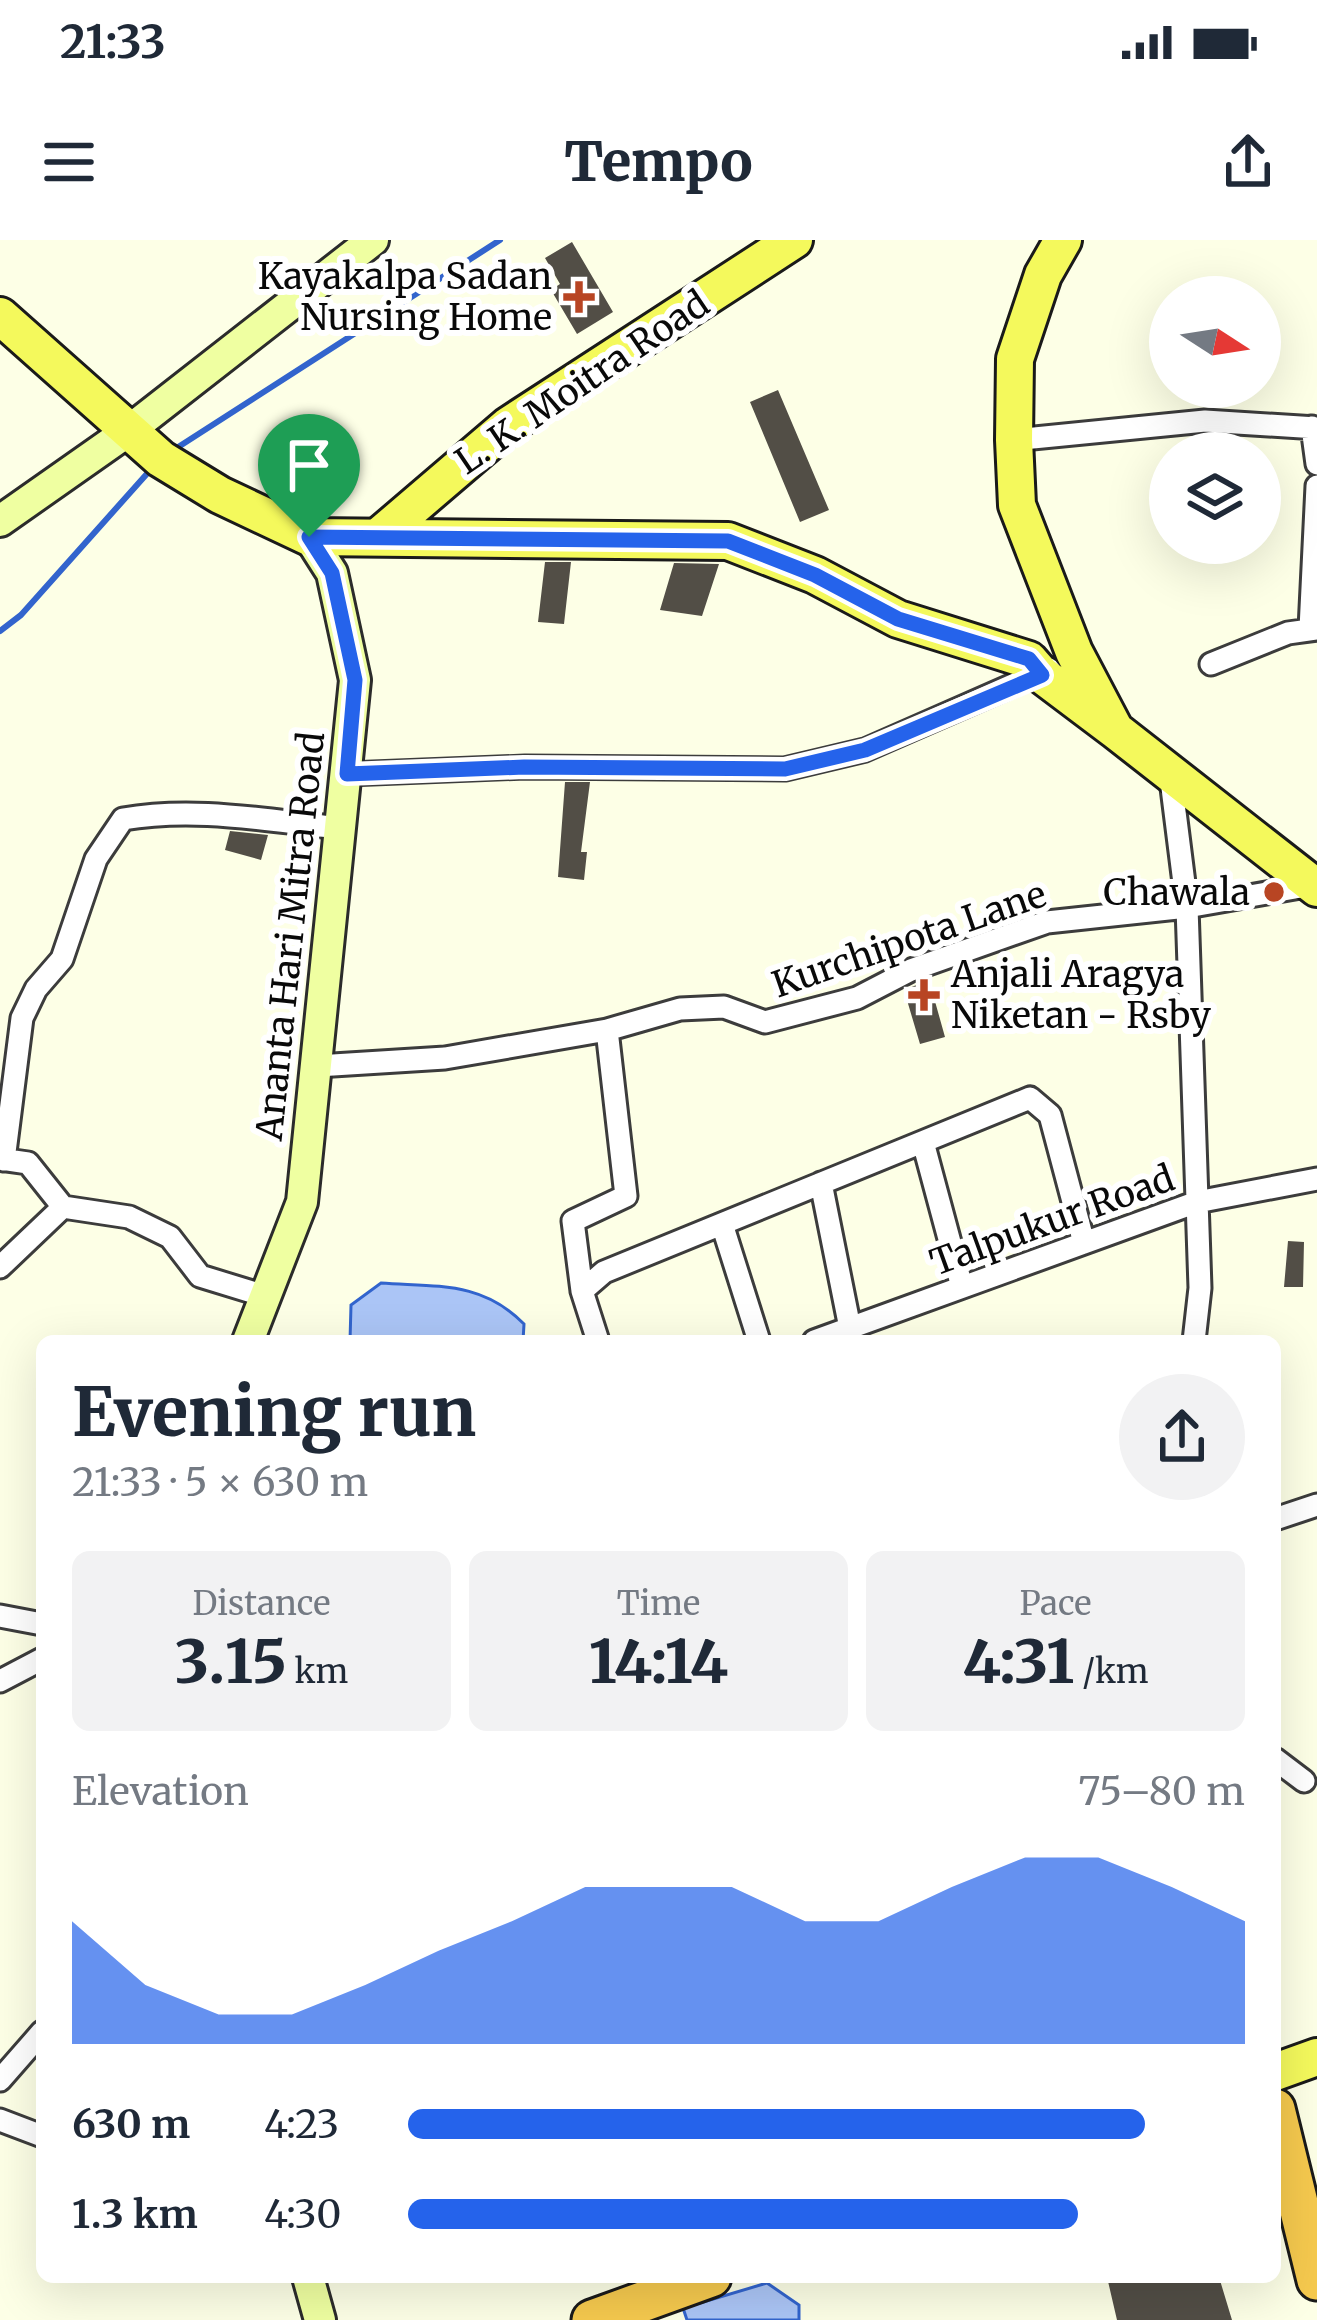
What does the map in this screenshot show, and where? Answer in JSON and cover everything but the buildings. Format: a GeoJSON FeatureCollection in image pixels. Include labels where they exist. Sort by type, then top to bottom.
{"type":"FeatureCollection","features":[{"type":"Feature","properties":{"kind":"highway"},"geometry":{"type":"LineString","coordinates":[[1281,2133],[1317,2280]]}},
{"type":"Feature","properties":{"kind":"highway"},"geometry":{"type":"LineString","coordinates":[[592,2320],[694,2283]]}},
{"type":"Feature","properties":{"kind":"main road"},"geometry":{"type":"LineString","coordinates":[[0,521],[131,429],[374,240]]}},
{"type":"Feature","properties":{"kind":"main road","name":"L. K. Moitra Road"},"geometry":{"type":"LineString","coordinates":[[378,536],[509,425],[794,240]]}},
{"type":"Feature","properties":{"kind":"main road"},"geometry":{"type":"LineString","coordinates":[[1063,240],[1042,275],[1015,359],[1017,505],[1074,652],[1115,730]]}},
{"type":"Feature","properties":{"kind":"main road"},"geometry":{"type":"LineString","coordinates":[[0,316],[161,459],[309,537],[728,541],[815,575],[898,619],[1029,659],[1042,675],[1315,887]]}},
{"type":"Feature","properties":{"kind":"main road","name":"Ananta Hari Mitra Road"},"geometry":{"type":"LineString","coordinates":[[250,1335],[302,1202],[355,680],[332,573],[309,537]]}},
{"type":"Feature","properties":{"kind":"main road"},"geometry":{"type":"LineString","coordinates":[[1281,2070],[1317,2057]]}},
{"type":"Feature","properties":{"kind":"main road"},"geometry":{"type":"LineString","coordinates":[[310,2283],[320,2320]]}},
{"type":"Feature","properties":{"kind":"street"},"geometry":{"type":"LineString","coordinates":[[1014,440],[1205,421],[1315,428],[1317,464]]}},
{"type":"Feature","properties":{"kind":"street"},"geometry":{"type":"LineString","coordinates":[[1211,664],[1314,629],[1317,487]]}},
{"type":"Feature","properties":{"kind":"street"},"geometry":{"type":"LineString","coordinates":[[347,774],[524,767],[785,769],[865,750],[1042,675],[1074,652]]}},
{"type":"Feature","properties":{"kind":"street"},"geometry":{"type":"LineString","coordinates":[[1170,771],[1187,908],[1200,1288],[1195,1335]]}},
{"type":"Feature","properties":{"kind":"street"},"geometry":{"type":"LineString","coordinates":[[265,1296],[200,1276],[170,1237],[129,1217],[63,1207],[28,1163],[2,1160],[6,1104],[22,1018],[36,989],[62,958],[96,859],[123,819],[158,813],[235,814],[341,828]]}},
{"type":"Feature","properties":{"kind":"street","name":"Kurchipota Lane"},"geometry":{"type":"LineString","coordinates":[[317,1066],[446,1058],[607,1030],[680,1009],[724,1007],[765,1022],[857,998],[910,970],[1047,922],[1187,908],[1315,887]]}},
{"type":"Feature","properties":{"kind":"street"},"geometry":{"type":"LineString","coordinates":[[596,1335],[582,1292],[573,1221],[626,1196],[607,1030]]}},
{"type":"Feature","properties":{"kind":"street"},"geometry":{"type":"LineString","coordinates":[[582,1292],[604,1272],[1030,1098],[1050,1115],[1084,1243]]}},
{"type":"Feature","properties":{"kind":"street"},"geometry":{"type":"LineString","coordinates":[[923,1142],[962,1287]]}},
{"type":"Feature","properties":{"kind":"street","name":"Talpukur Road"},"geometry":{"type":"LineString","coordinates":[[831,1335],[1197,1202],[1317,1179]]}},
{"type":"Feature","properties":{"kind":"street"},"geometry":{"type":"LineString","coordinates":[[821,1183],[850,1328]]}},
{"type":"Feature","properties":{"kind":"street"},"geometry":{"type":"LineString","coordinates":[[0,1267],[63,1207]]}},
{"type":"Feature","properties":{"kind":"street"},"geometry":{"type":"LineString","coordinates":[[722,1224],[757,1335]]}},
{"type":"Feature","properties":{"kind":"street"},"geometry":{"type":"LineString","coordinates":[[1281,1517],[1317,1504]]}},
{"type":"Feature","properties":{"kind":"street"},"geometry":{"type":"LineString","coordinates":[[0,1616],[36,1623]]}},
{"type":"Feature","properties":{"kind":"street"},"geometry":{"type":"LineString","coordinates":[[0,1681],[36,1661]]}},
{"type":"Feature","properties":{"kind":"street"},"geometry":{"type":"LineString","coordinates":[[1281,1764],[1304,1781]]}},
{"type":"Feature","properties":{"kind":"street"},"geometry":{"type":"LineString","coordinates":[[0,2080],[36,2039]]}},
{"type":"Feature","properties":{"kind":"street"},"geometry":{"type":"LineString","coordinates":[[0,2120],[36,2134]]}},
{"type":"Feature","properties":{"kind":"water"},"geometry":{"type":"Polygon","coordinates":[[[381,1283],[458,1289],[508,1310],[524,1324],[523,1335],[350,1335],[351,1305],[381,1283]]]}},
{"type":"Feature","properties":{"kind":"water"},"geometry":{"type":"Polygon","coordinates":[[[767,2283],[799,2305],[799,2320],[687,2320],[683,2308],[767,2283]]]}},
{"type":"Feature","properties":{"kind":"waterway"},"geometry":{"type":"LineString","coordinates":[[172,451],[500,240]]}},
{"type":"Feature","properties":{"kind":"waterway"},"geometry":{"type":"LineString","coordinates":[[0,631],[21,615],[153,467]]}},
{"type":"Feature","properties":{"kind":"place","name":"Kayakalpa Sadan Nursing Home"},"geometry":{"type":"Point","coordinates":[579,297]}},
{"type":"Feature","properties":{"kind":"place","name":"Chawala"},"geometry":{"type":"Point","coordinates":[1274,892]}},
{"type":"Feature","properties":{"kind":"place","name":"Anjali Aragya Niketan - Rsby"},"geometry":{"type":"Point","coordinates":[924,995]}},
{"type":"Feature","properties":{"kind":"route"},"geometry":{"type":"LineString","coordinates":[[309,537],[728,541],[815,575],[898,619],[1029,659],[1042,675],[865,750],[785,769],[524,767],[347,774],[355,680],[332,573],[309,537]]}}]}
